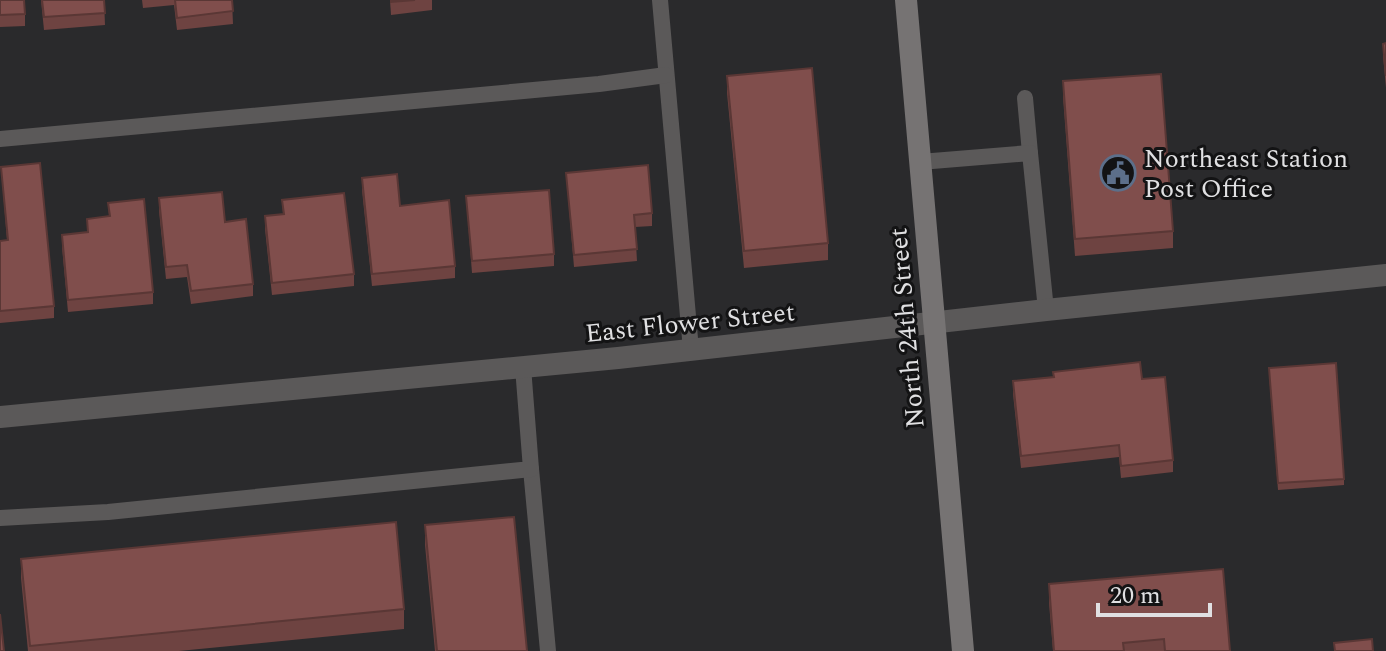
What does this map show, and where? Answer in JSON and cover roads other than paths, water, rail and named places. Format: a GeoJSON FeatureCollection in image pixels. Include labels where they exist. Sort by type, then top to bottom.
{"type":"FeatureCollection","features":[{"type":"Feature","properties":{"kind":"main road","name":"North 24th Street"},"geometry":{"type":"LineString","coordinates":[[906,0],[963,651]]}},
{"type":"Feature","properties":{"kind":"street","name":"East Flower Street"},"geometry":{"type":"LineString","coordinates":[[0,417],[691,350],[1386,275]]}},
{"type":"Feature","properties":{"kind":"lane"},"geometry":{"type":"LineString","coordinates":[[660,0],[691,350]]}},
{"type":"Feature","properties":{"kind":"lane"},"geometry":{"type":"LineString","coordinates":[[0,139],[599,84],[666,75]]}},
{"type":"Feature","properties":{"kind":"lane"},"geometry":{"type":"LineString","coordinates":[[1025,98],[1046,310]]}},
{"type":"Feature","properties":{"kind":"lane"},"geometry":{"type":"LineString","coordinates":[[920,162],[1030,153]]}},
{"type":"Feature","properties":{"kind":"lane"},"geometry":{"type":"LineString","coordinates":[[523,367],[548,651]]}},
{"type":"Feature","properties":{"kind":"lane"},"geometry":{"type":"LineString","coordinates":[[0,518],[108,512],[531,469]]}},
{"type":"Feature","properties":{"kind":"place","name":"Northeast Station Post Office"},"geometry":{"type":"Point","coordinates":[1118,173]}}]}
